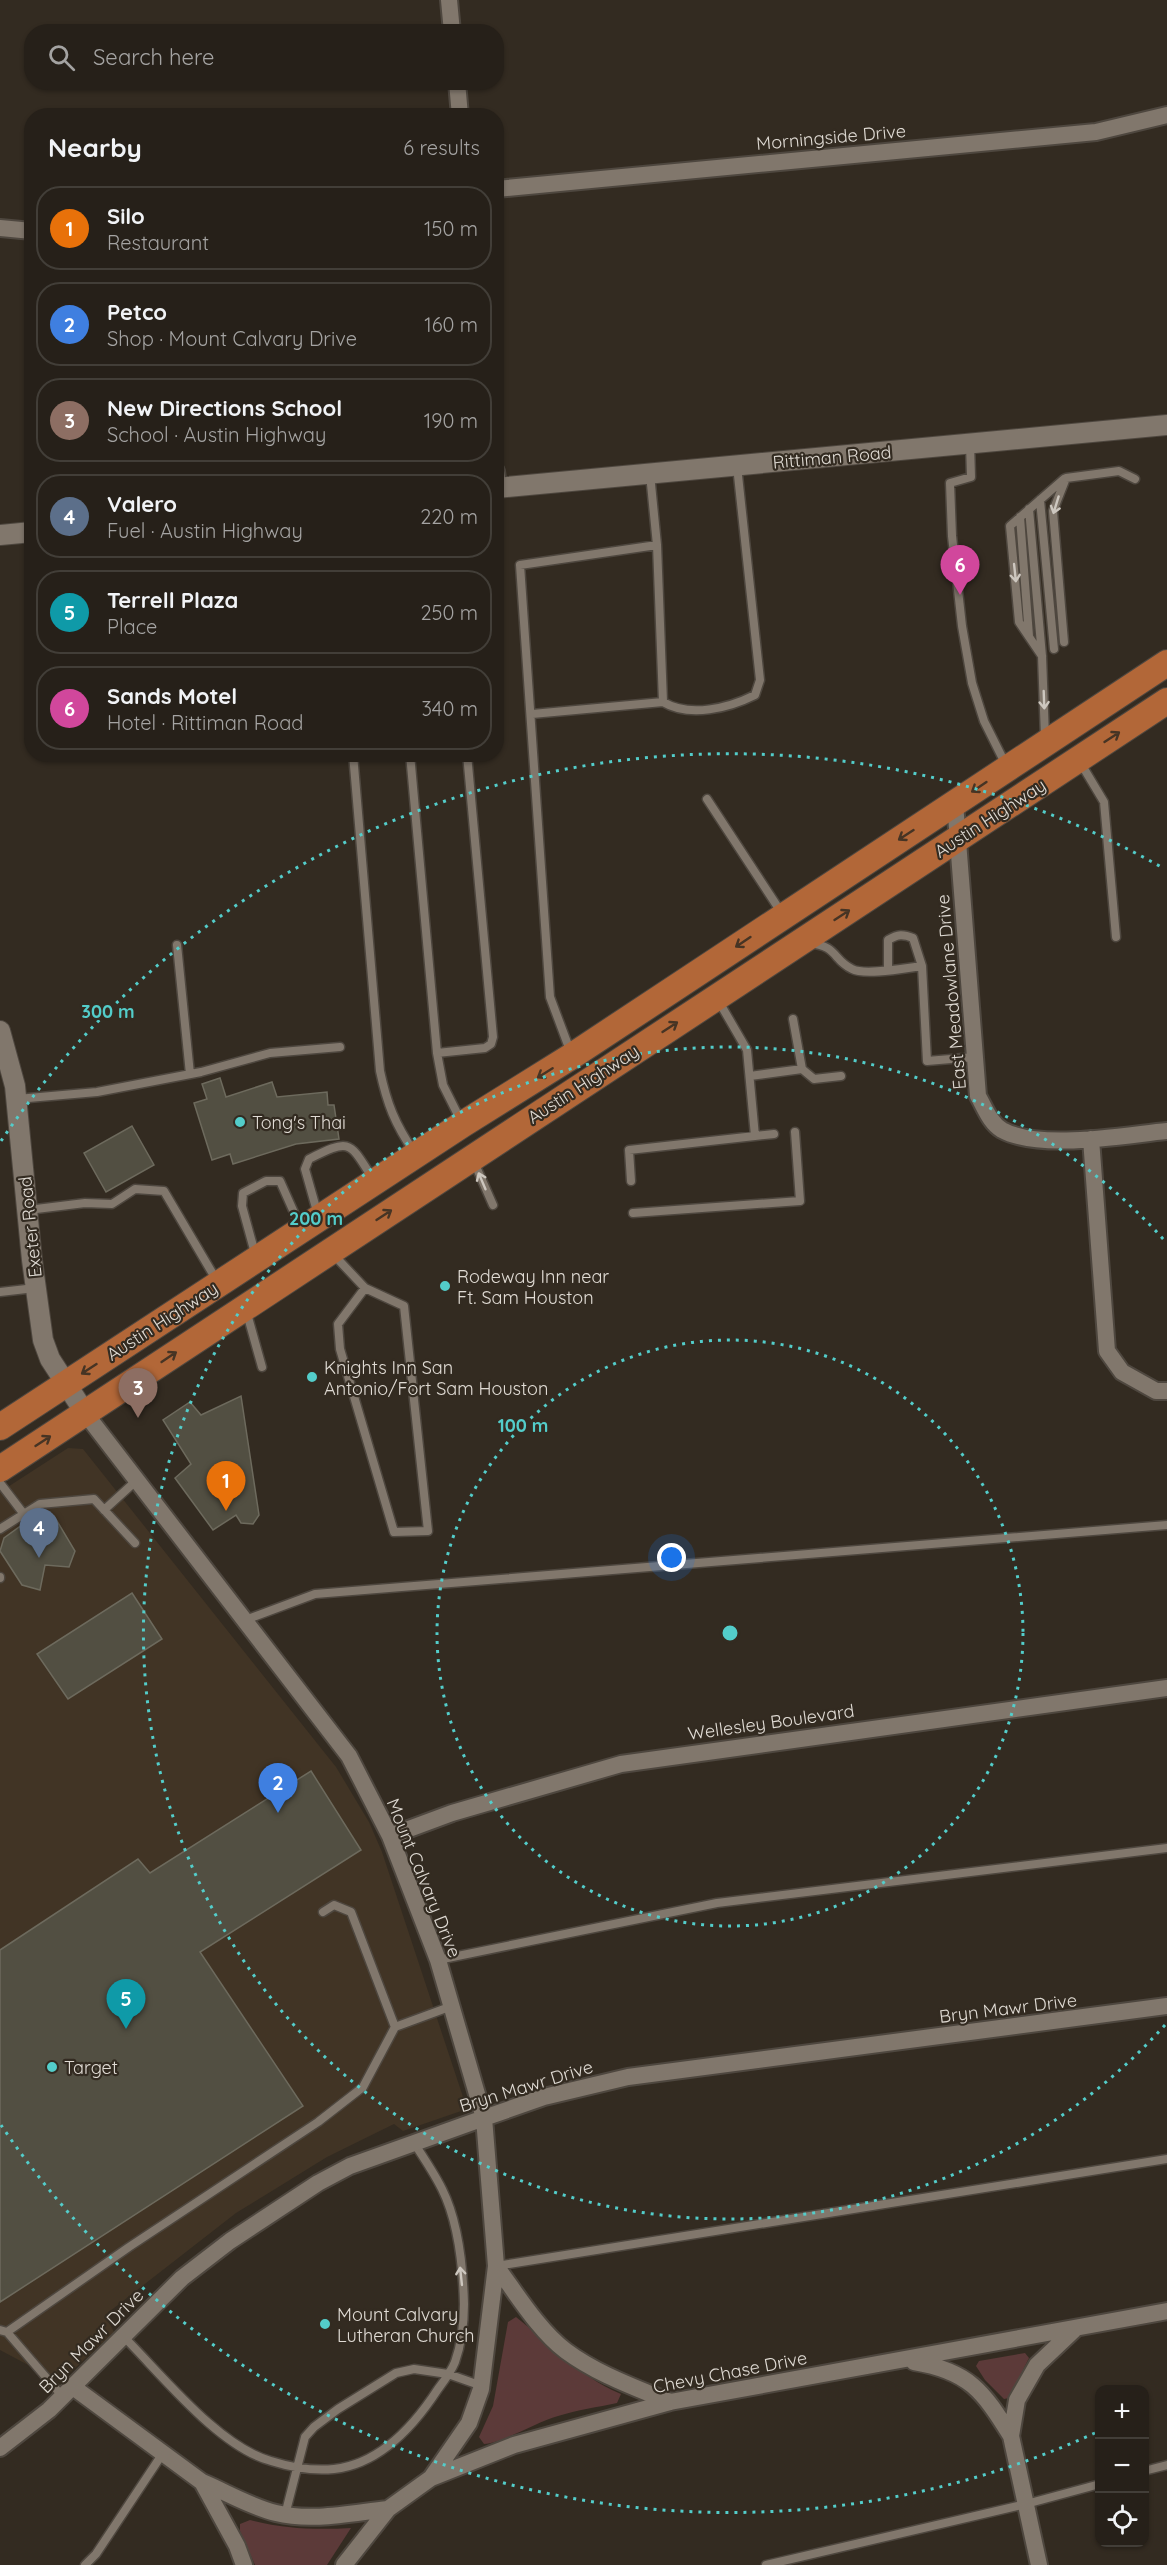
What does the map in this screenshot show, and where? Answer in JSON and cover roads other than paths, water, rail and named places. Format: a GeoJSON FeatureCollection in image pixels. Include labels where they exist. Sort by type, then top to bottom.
{"type":"FeatureCollection","features":[{"type":"Feature","properties":{"kind":"main road","name":"Austin Highway"},"geometry":{"type":"LineString","coordinates":[[0,1427],[463,1124],[572,1056],[1167,663]]}},
{"type":"Feature","properties":{"kind":"main road","name":"Austin Highway"},"geometry":{"type":"LineString","coordinates":[[0,1469],[1167,701]]}},
{"type":"Feature","properties":{"kind":"street"},"geometry":{"type":"LineString","coordinates":[[449,0],[451,24]]}},
{"type":"Feature","properties":{"kind":"street"},"geometry":{"type":"LineString","coordinates":[[458,90],[459,108]]}},
{"type":"Feature","properties":{"kind":"street","name":"Morningside Drive"},"geometry":{"type":"LineString","coordinates":[[504,188],[1096,132],[1167,114]]}},
{"type":"Feature","properties":{"kind":"street"},"geometry":{"type":"LineString","coordinates":[[0,228],[24,230]]}},
{"type":"Feature","properties":{"kind":"street","name":"Rittiman Road"},"geometry":{"type":"LineString","coordinates":[[504,482],[650,474],[1167,425]]}},
{"type":"Feature","properties":{"kind":"street"},"geometry":{"type":"LineString","coordinates":[[0,535],[24,533]]}},
{"type":"Feature","properties":{"kind":"street","name":"East Meadowlane Drive"},"geometry":{"type":"LineString","coordinates":[[955,803],[978,1096],[992,1122],[1003,1130],[1041,1139],[1091,1139],[1167,1131]]}},
{"type":"Feature","properties":{"kind":"street","name":"Exeter Road"},"geometry":{"type":"LineString","coordinates":[[0,1031],[17,1099],[43,1340],[50,1359],[85,1413]]}},
{"type":"Feature","properties":{"kind":"street"},"geometry":{"type":"LineString","coordinates":[[1091,1139],[1107,1351],[1122,1372],[1156,1391],[1167,1391]]}},
{"type":"Feature","properties":{"kind":"street","name":"Mount Calvary Drive"},"geometry":{"type":"LineString","coordinates":[[85,1413],[350,1756],[390,1836],[438,1960],[484,2118],[496,2266],[482,2386],[469,2423],[431,2478]]}},
{"type":"Feature","properties":{"kind":"street","name":"Wellesley Boulevard"},"geometry":{"type":"LineString","coordinates":[[390,1836],[452,1813],[621,1764],[1167,1688]]}},
{"type":"Feature","properties":{"kind":"street","name":"Bryn Mawr Drive"},"geometry":{"type":"LineString","coordinates":[[0,2448],[18,2436],[68,2392],[182,2278],[230,2241],[318,2183],[350,2166],[544,2097],[628,2077],[1167,2006]]}},
{"type":"Feature","properties":{"kind":"street"},"geometry":{"type":"LineString","coordinates":[[496,2266],[528,2309],[564,2350],[596,2370],[670,2402]]}},
{"type":"Feature","properties":{"kind":"street","name":"Chevy Chase Drive"},"geometry":{"type":"LineString","coordinates":[[344,2565],[388,2509],[431,2478],[514,2445],[670,2402],[1167,2311]]}},
{"type":"Feature","properties":{"kind":"street"},"geometry":{"type":"LineString","coordinates":[[1011,2436],[1017,2400],[1028,2378],[1037,2365],[1075,2329]]}},
{"type":"Feature","properties":{"kind":"street"},"geometry":{"type":"LineString","coordinates":[[901,2360],[954,2372],[977,2388],[992,2404],[1011,2436],[1039,2565]]}},
{"type":"Feature","properties":{"kind":"street"},"geometry":{"type":"LineString","coordinates":[[68,2392],[163,2453],[202,2482],[273,2513],[312,2518],[388,2509]]}},
{"type":"Feature","properties":{"kind":"street"},"geometry":{"type":"LineString","coordinates":[[202,2482],[237,2546],[244,2565]]}},
{"type":"Feature","properties":{"kind":"lane"},"geometry":{"type":"LineString","coordinates":[[970,443],[971,477],[950,483],[949,492],[961,614],[972,683],[984,721],[1008,768]]}},
{"type":"Feature","properties":{"kind":"lane"},"geometry":{"type":"LineString","coordinates":[[532,714],[663,702],[674,708],[693,710],[736,704],[755,695],[760,680],[737,465]]}},
{"type":"Feature","properties":{"kind":"lane"},"geometry":{"type":"LineString","coordinates":[[1042,656],[1020,622],[1010,526],[1066,478],[1119,471],[1135,479]]}},
{"type":"Feature","properties":{"kind":"lane"},"geometry":{"type":"LineString","coordinates":[[650,474],[657,545],[663,702]]}},
{"type":"Feature","properties":{"kind":"lane"},"geometry":{"type":"LineString","coordinates":[[1064,642],[1053,512],[1066,478]]}},
{"type":"Feature","properties":{"kind":"lane"},"geometry":{"type":"LineString","coordinates":[[1040,500],[1054,649]]}},
{"type":"Feature","properties":{"kind":"lane"},"geometry":{"type":"LineString","coordinates":[[1029,509],[1042,656],[1045,744]]}},
{"type":"Feature","properties":{"kind":"lane"},"geometry":{"type":"LineString","coordinates":[[572,1056],[550,997],[520,565],[657,545]]}},
{"type":"Feature","properties":{"kind":"lane"},"geometry":{"type":"LineString","coordinates":[[1079,759],[1104,802],[1116,937]]}},
{"type":"Feature","properties":{"kind":"lane"},"geometry":{"type":"LineString","coordinates":[[353,762],[380,1071],[386,1103],[395,1124],[416,1155]]}},
{"type":"Feature","properties":{"kind":"lane"},"geometry":{"type":"LineString","coordinates":[[412,762],[437,1053],[443,1085],[463,1124]]}},
{"type":"Feature","properties":{"kind":"lane"},"geometry":{"type":"LineString","coordinates":[[437,1053],[485,1048],[491,1044],[493,1037],[468,762]]}},
{"type":"Feature","properties":{"kind":"lane"},"geometry":{"type":"LineString","coordinates":[[707,799],[784,915]]}},
{"type":"Feature","properties":{"kind":"lane"},"geometry":{"type":"LineString","coordinates":[[888,970],[886,953],[888,940],[896,935],[904,934],[913,938],[922,966],[927,1061],[975,1057]]}},
{"type":"Feature","properties":{"kind":"lane"},"geometry":{"type":"LineString","coordinates":[[800,943],[821,945],[835,952],[854,970],[888,970],[922,966]]}},
{"type":"Feature","properties":{"kind":"lane"},"geometry":{"type":"LineString","coordinates":[[177,945],[190,1074]]}},
{"type":"Feature","properties":{"kind":"lane"},"geometry":{"type":"LineString","coordinates":[[716,997],[747,1050],[755,1136]]}},
{"type":"Feature","properties":{"kind":"lane"},"geometry":{"type":"LineString","coordinates":[[793,1019],[802,1069],[814,1079],[842,1077]]}},
{"type":"Feature","properties":{"kind":"lane"},"geometry":{"type":"LineString","coordinates":[[17,1099],[97,1092],[190,1074],[270,1053],[340,1047]]}},
{"type":"Feature","properties":{"kind":"lane"},"geometry":{"type":"LineString","coordinates":[[750,1076],[802,1069]]}},
{"type":"Feature","properties":{"kind":"lane"},"geometry":{"type":"LineString","coordinates":[[633,1213],[800,1201],[795,1132]]}},
{"type":"Feature","properties":{"kind":"lane"},"geometry":{"type":"LineString","coordinates":[[631,1181],[629,1150],[774,1134]]}},
{"type":"Feature","properties":{"kind":"lane"},"geometry":{"type":"LineString","coordinates":[[310,1224],[305,1169],[309,1159],[335,1146],[346,1145],[353,1148],[375,1182]]}},
{"type":"Feature","properties":{"kind":"lane"},"geometry":{"type":"LineString","coordinates":[[472,1157],[493,1205]]}},
{"type":"Feature","properties":{"kind":"lane"},"geometry":{"type":"LineString","coordinates":[[256,1259],[242,1206],[243,1193],[266,1181],[280,1181],[310,1224]]}},
{"type":"Feature","properties":{"kind":"lane"},"geometry":{"type":"LineString","coordinates":[[28,1210],[85,1203],[112,1204],[135,1189],[164,1191],[219,1284]]}},
{"type":"Feature","properties":{"kind":"lane"},"geometry":{"type":"LineString","coordinates":[[330,1251],[365,1288],[404,1306],[428,1531],[394,1532],[340,1349],[338,1323],[365,1288]]}},
{"type":"Feature","properties":{"kind":"lane"},"geometry":{"type":"LineString","coordinates":[[0,1292],[36,1288]]}},
{"type":"Feature","properties":{"kind":"lane"},"geometry":{"type":"LineString","coordinates":[[245,1306],[262,1367]]}},
{"type":"Feature","properties":{"kind":"lane"},"geometry":{"type":"LineString","coordinates":[[104,1510],[137,1480]]}},
{"type":"Feature","properties":{"kind":"lane"},"geometry":{"type":"LineString","coordinates":[[0,1483],[23,1513]]}},
{"type":"Feature","properties":{"kind":"lane"},"geometry":{"type":"LineString","coordinates":[[0,1529],[40,1504],[94,1499],[135,1543]]}},
{"type":"Feature","properties":{"kind":"lane"},"geometry":{"type":"LineString","coordinates":[[245,1620],[315,1594],[1167,1525]]}},
{"type":"Feature","properties":{"kind":"lane"},"geometry":{"type":"LineString","coordinates":[[438,1960],[717,1903],[1167,1848]]}},
{"type":"Feature","properties":{"kind":"lane"},"geometry":{"type":"LineString","coordinates":[[323,1912],[334,1905],[351,1912],[395,2027]]}},
{"type":"Feature","properties":{"kind":"lane"},"geometry":{"type":"LineString","coordinates":[[68,2392],[4,2331],[318,2122],[363,2087],[395,2027],[452,2006]]}},
{"type":"Feature","properties":{"kind":"lane"},"geometry":{"type":"LineString","coordinates":[[124,2337],[212,2426],[246,2450],[270,2461],[299,2467],[334,2469],[360,2463],[393,2442],[415,2423],[454,2364],[460,2345],[464,2305],[457,2236],[442,2190],[414,2143]]}},
{"type":"Feature","properties":{"kind":"lane"},"geometry":{"type":"LineString","coordinates":[[496,2266],[1167,2159]]}},
{"type":"Feature","properties":{"kind":"lane"},"geometry":{"type":"LineString","coordinates":[[285,2515],[305,2437],[314,2427],[396,2373],[414,2368],[448,2374],[482,2386]]}},
{"type":"Feature","properties":{"kind":"lane"},"geometry":{"type":"LineString","coordinates":[[85,2565],[96,2554],[163,2453]]}},
{"type":"Feature","properties":{"kind":"lane"},"geometry":{"type":"LineString","coordinates":[[1149,2470],[1167,2465]]}},
{"type":"Feature","properties":{"kind":"lane"},"geometry":{"type":"LineString","coordinates":[[766,2565],[1026,2504],[1095,2485]]}},
{"type":"Feature","properties":{"kind":"place","name":"Sands Motel"},"geometry":{"type":"Point","coordinates":[960,595]}},
{"type":"Feature","properties":{"kind":"place","name":"Tong's Thai"},"geometry":{"type":"Point","coordinates":[240,1122]}},
{"type":"Feature","properties":{"kind":"place","name":"Rodeway Inn near Ft. Sam Houston"},"geometry":{"type":"Point","coordinates":[445,1286]}},
{"type":"Feature","properties":{"kind":"place","name":"Knights Inn San Antonio/Fort Sam Houston"},"geometry":{"type":"Point","coordinates":[312,1377]}},
{"type":"Feature","properties":{"kind":"place","name":"New Directions School"},"geometry":{"type":"Point","coordinates":[138,1418]}},
{"type":"Feature","properties":{"kind":"place","name":"Silo"},"geometry":{"type":"Point","coordinates":[226,1511]}},
{"type":"Feature","properties":{"kind":"place","name":"Valero"},"geometry":{"type":"Point","coordinates":[39,1558]}},
{"type":"Feature","properties":{"kind":"place","name":"Petco"},"geometry":{"type":"Point","coordinates":[278,1813]}},
{"type":"Feature","properties":{"kind":"place","name":"Terrell Plaza"},"geometry":{"type":"Point","coordinates":[126,2029]}},
{"type":"Feature","properties":{"kind":"place","name":"Target"},"geometry":{"type":"Point","coordinates":[52,2067]}},
{"type":"Feature","properties":{"kind":"place","name":"Mount Calvary Lutheran Church"},"geometry":{"type":"Point","coordinates":[325,2324]}}]}
